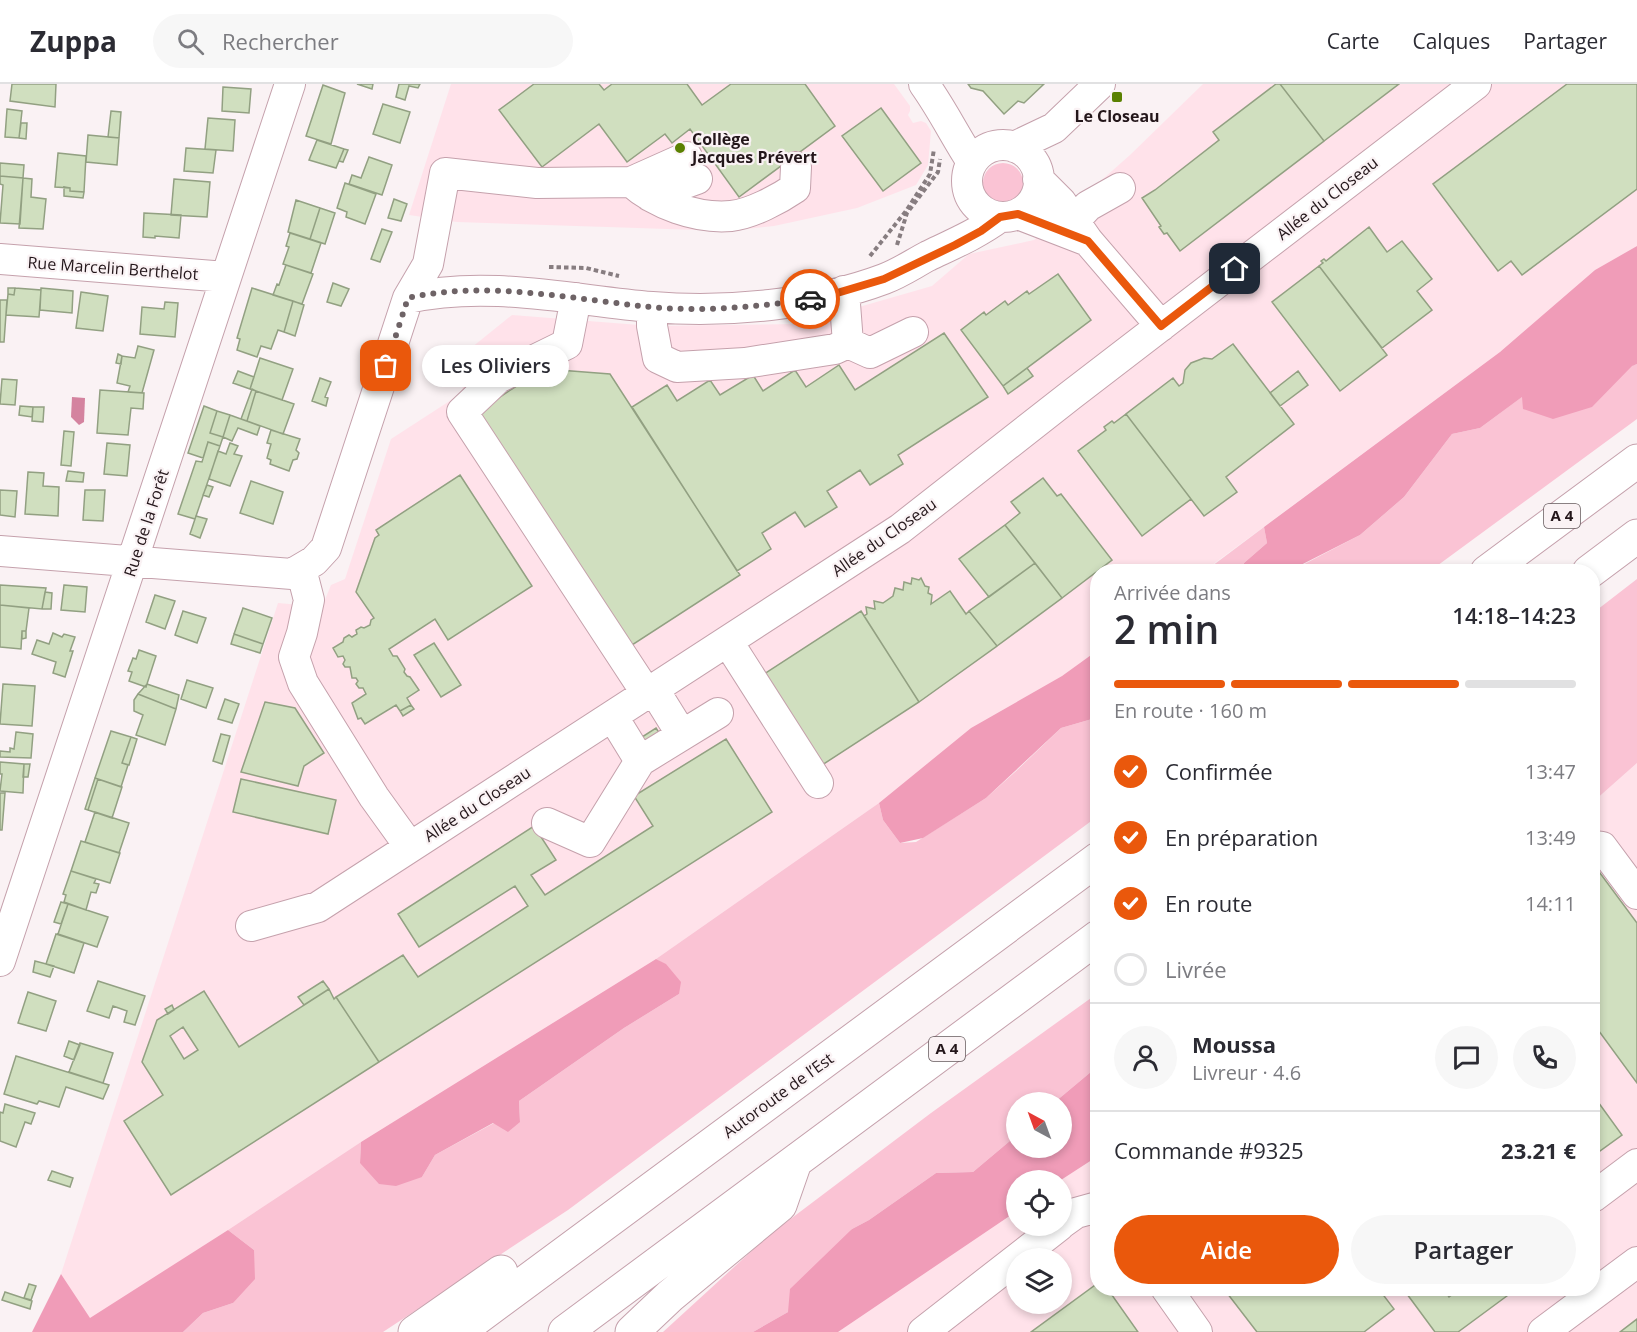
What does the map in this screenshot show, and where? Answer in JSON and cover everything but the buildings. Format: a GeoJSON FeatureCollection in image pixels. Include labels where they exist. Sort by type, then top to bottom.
{"type":"FeatureCollection","features":[{"type":"Feature","properties":{"kind":"highway","name":"A 4"},"geometry":{"type":"LineString","coordinates":[[1498,564],[1637,461]]}},
{"type":"Feature","properties":{"kind":"highway"},"geometry":{"type":"LineString","coordinates":[[1600,564],[1637,536]]}},
{"type":"Feature","properties":{"kind":"highway","name":"Autoroute de l’Est"},"geometry":{"type":"LineString","coordinates":[[458,1332],[1090,865]]}},
{"type":"Feature","properties":{"kind":"highway","name":"A 4"},"geometry":{"type":"LineString","coordinates":[[565,1332],[1090,943]]}},
{"type":"Feature","properties":{"kind":"highway"},"geometry":{"type":"LineString","coordinates":[[415,1332],[697,1132],[747,1118]]}},
{"type":"Feature","properties":{"kind":"highway"},"geometry":{"type":"LineString","coordinates":[[632,1332],[670,1296],[780,1205],[795,1162]]}},
{"type":"Feature","properties":{"kind":"street","name":"Rue de la Forêt"},"geometry":{"type":"LineString","coordinates":[[0,961],[290,84]]}},
{"type":"Feature","properties":{"kind":"street"},"geometry":{"type":"LineString","coordinates":[[1081,230],[982,211],[970,196],[967,185],[968,173],[992,152],[1054,128],[1100,84]]}},
{"type":"Feature","properties":{"kind":"street","name":"Allée du Closeau"},"geometry":{"type":"LineString","coordinates":[[251,926],[318,907],[900,529],[1476,84]]}},
{"type":"Feature","properties":{"kind":"street"},"geometry":{"type":"LineString","coordinates":[[931,93],[956,138],[992,152],[1028,154],[1037,173],[1081,230],[1161,326]]}},
{"type":"Feature","properties":{"kind":"street"},"geometry":{"type":"LineString","coordinates":[[408,298],[434,292],[468,291],[686,308],[766,306],[827,296],[844,291],[876,268],[912,267],[1033,201],[1037,194],[1037,173],[1054,128]]}},
{"type":"Feature","properties":{"kind":"street"},"geometry":{"type":"LineString","coordinates":[[0,551],[292,574],[314,561],[326,548],[408,298],[428,264],[445,173],[537,183],[640,189],[687,212],[732,216],[774,202],[795,188],[796,167]]}},
{"type":"Feature","properties":{"kind":"street"},"geometry":{"type":"LineString","coordinates":[[640,189],[692,168]]}},
{"type":"Feature","properties":{"kind":"street"},"geometry":{"type":"LineString","coordinates":[[1081,230],[1088,206],[1120,188]]}},
{"type":"Feature","properties":{"kind":"street"},"geometry":{"type":"LineString","coordinates":[[927,257],[970,196]]}},
{"type":"Feature","properties":{"kind":"street","name":"Rue Marcelin Berthelot"},"geometry":{"type":"LineString","coordinates":[[0,259],[226,277]]}},
{"type":"Feature","properties":{"kind":"street"},"geometry":{"type":"LineString","coordinates":[[844,291],[848,343]]}},
{"type":"Feature","properties":{"kind":"street"},"geometry":{"type":"LineString","coordinates":[[576,298],[567,344],[498,378],[462,412],[650,692],[682,735]]}},
{"type":"Feature","properties":{"kind":"street"},"geometry":{"type":"LineString","coordinates":[[652,307],[652,326],[658,358],[677,367],[745,363],[835,349],[848,343],[870,353],[913,332]]}},
{"type":"Feature","properties":{"kind":"street"},"geometry":{"type":"LineString","coordinates":[[301,569],[309,600],[294,657],[296,667],[303,683],[368,787],[410,847]]}},
{"type":"Feature","properties":{"kind":"street"},"geometry":{"type":"LineString","coordinates":[[728,642],[818,783]]}},
{"type":"Feature","properties":{"kind":"street"},"geometry":{"type":"LineString","coordinates":[[547,823],[590,842],[640,761],[718,713]]}},
{"type":"Feature","properties":{"kind":"street"},"geometry":{"type":"LineString","coordinates":[[613,717],[640,761]]}},
{"type":"Feature","properties":{"kind":"street"},"geometry":{"type":"LineString","coordinates":[[1600,847],[1637,894]]}},
{"type":"Feature","properties":{"kind":"street"},"geometry":{"type":"LineString","coordinates":[[1600,1192],[1637,1164]]}},
{"type":"Feature","properties":{"kind":"street"},"geometry":{"type":"LineString","coordinates":[[1072,1216],[1090,1209]]}},
{"type":"Feature","properties":{"kind":"street"},"geometry":{"type":"LineString","coordinates":[[923,1332],[1046,1236]]}},
{"type":"Feature","properties":{"kind":"street"},"geometry":{"type":"LineString","coordinates":[[1600,1284],[1637,1262]]}},
{"type":"Feature","properties":{"kind":"street"},"geometry":{"type":"LineString","coordinates":[[1172,1296],[1197,1332]]}},
{"type":"Feature","properties":{"kind":"street"},"geometry":{"type":"LineString","coordinates":[[1543,1332],[1582,1296]]}},
{"type":"Feature","properties":{"kind":"path"},"geometry":{"type":"LineString","coordinates":[[876,268],[906,211],[930,174],[936,142]]}},
{"type":"Feature","properties":{"kind":"path"},"geometry":{"type":"LineString","coordinates":[[876,268],[907,213],[938,172],[941,155]]}},
{"type":"Feature","properties":{"kind":"path"},"geometry":{"type":"LineString","coordinates":[[541,267],[586,268],[620,276]]}},
{"type":"Feature","properties":{"kind":"shaded area","name":"Collège Jacques Prévert"},"geometry":{"type":"Polygon","coordinates":[[[451,84],[894,84],[910,106],[908,115],[913,123],[921,121],[926,123],[931,131],[928,165],[916,185],[857,208],[774,226],[728,231],[457,222],[409,215],[451,84]]]}},
{"type":"Feature","properties":{"kind":"shaded area"},"geometry":{"type":"Polygon","coordinates":[[[1203,84],[1637,84],[1637,246],[1595,270],[1500,352],[1213,564],[1090,564],[1090,656],[1062,676],[971,728],[879,803],[656,959],[361,1142],[90,1319],[61,1274],[278,603],[322,607],[331,585],[345,579],[391,439],[462,393],[466,352],[512,315],[652,326],[800,324],[932,286],[969,254],[1034,240],[1130,155],[1203,84]]]}},
{"type":"Feature","properties":{"kind":"shaded area"},"geometry":{"type":"Polygon","coordinates":[[[1003,163],[1011,164],[1017,169],[1022,175],[1022,191],[1017,197],[1011,202],[1003,203],[995,202],[989,197],[984,191],[983,183],[984,175],[989,169],[995,164],[1003,163]]]}},
{"type":"Feature","properties":{"kind":"shaded area"},"geometry":{"type":"Polygon","coordinates":[[[1637,246],[1637,364],[1632,366],[1592,407],[1553,419],[1523,409],[1522,397],[1480,428],[1452,434],[1404,497],[1360,535],[1303,564],[1244,564],[1267,543],[1264,527],[1500,352],[1595,270],[1637,246]]]}},
{"type":"Feature","properties":{"kind":"shaded area"},"geometry":{"type":"Polygon","coordinates":[[[1637,364],[1637,419],[1440,564],[1304,564],[1360,535],[1404,497],[1452,434],[1480,428],[1523,396],[1637,364]]]}},
{"type":"Feature","properties":{"kind":"shaded area"},"geometry":{"type":"Polygon","coordinates":[[[72,397],[85,398],[84,422],[79,425],[71,417],[72,397]]]}},
{"type":"Feature","properties":{"kind":"shaded area"},"geometry":{"type":"Polygon","coordinates":[[[1264,527],[1267,543],[1244,564],[1215,564],[1264,527]]]}},
{"type":"Feature","properties":{"kind":"shaded area"},"geometry":{"type":"Polygon","coordinates":[[[1637,579],[1637,763],[1600,796],[1600,608],[1637,579]]]}},
{"type":"Feature","properties":{"kind":"shaded area"},"geometry":{"type":"Polygon","coordinates":[[[1090,656],[1090,720],[1061,728],[986,798],[923,838],[900,843],[883,820],[879,803],[971,728],[1062,676],[1090,656]]]}},
{"type":"Feature","properties":{"kind":"shaded area"},"geometry":{"type":"Polygon","coordinates":[[[1090,720],[1090,822],[568,1210],[383,1332],[183,1332],[203,1313],[233,1303],[254,1250],[228,1230],[361,1142],[360,1163],[422,1177],[435,1155],[494,1123],[520,1122],[519,1101],[624,1028],[679,994],[666,965],[656,959],[879,803],[883,820],[900,843],[916,842],[986,798],[1061,728],[1090,720]]]}},
{"type":"Feature","properties":{"kind":"shaded area"},"geometry":{"type":"Polygon","coordinates":[[[1637,763],[1637,1332],[838,1332],[1006,1218],[1006,1236],[1072,1236],[1072,1173],[1090,1161],[1090,1296],[1600,1296],[1600,796],[1637,763]]]}},
{"type":"Feature","properties":{"kind":"shaded area"},"geometry":{"type":"Polygon","coordinates":[[[656,959],[666,964],[681,982],[679,994],[624,1028],[519,1101],[520,1122],[508,1132],[493,1123],[435,1155],[422,1177],[396,1186],[379,1184],[360,1163],[361,1142],[656,959]]]}},
{"type":"Feature","properties":{"kind":"shaded area"},"geometry":{"type":"Polygon","coordinates":[[[1090,999],[1090,1073],[1067,1092],[1006,1092],[1006,1144],[973,1172],[936,1173],[869,1220],[852,1229],[788,1312],[753,1332],[663,1332],[768,1236],[931,1113],[1090,999]]]}},
{"type":"Feature","properties":{"kind":"shaded area"},"geometry":{"type":"Polygon","coordinates":[[[1090,1073],[1090,1161],[1072,1173],[1072,1170],[1006,1170],[1006,1218],[838,1332],[753,1332],[788,1312],[790,1289],[852,1229],[869,1220],[936,1173],[973,1172],[1006,1144],[1006,1158],[1072,1158],[1072,1092],[1067,1092],[1090,1073]]]}},
{"type":"Feature","properties":{"kind":"shaded area"},"geometry":{"type":"Polygon","coordinates":[[[228,1230],[254,1250],[255,1279],[233,1303],[203,1313],[183,1332],[32,1332],[61,1274],[90,1318],[228,1230]]]}},
{"type":"Feature","properties":{"kind":"way so far"},"geometry":{"type":"LineString","coordinates":[[386,366],[408,298],[434,292],[468,291],[566,296],[652,307],[686,308],[766,306],[810,299]]}},
{"type":"Feature","properties":{"kind":"place","name":"Le Closeau"},"geometry":{"type":"Point","coordinates":[1117,97]}},
{"type":"Feature","properties":{"kind":"place","name":"Collège Jacques Prévert"},"geometry":{"type":"Point","coordinates":[680,148]}},
{"type":"Feature","properties":{"kind":"place","name":"Les Oliviers"},"geometry":{"type":"Point","coordinates":[386,366]}},
{"type":"Feature","properties":{"kind":"route"},"geometry":{"type":"LineString","coordinates":[[810,299],[884,279],[955,245],[981,231],[1000,217],[1018,214],[1088,241],[1161,326],[1235,269]]}}]}
